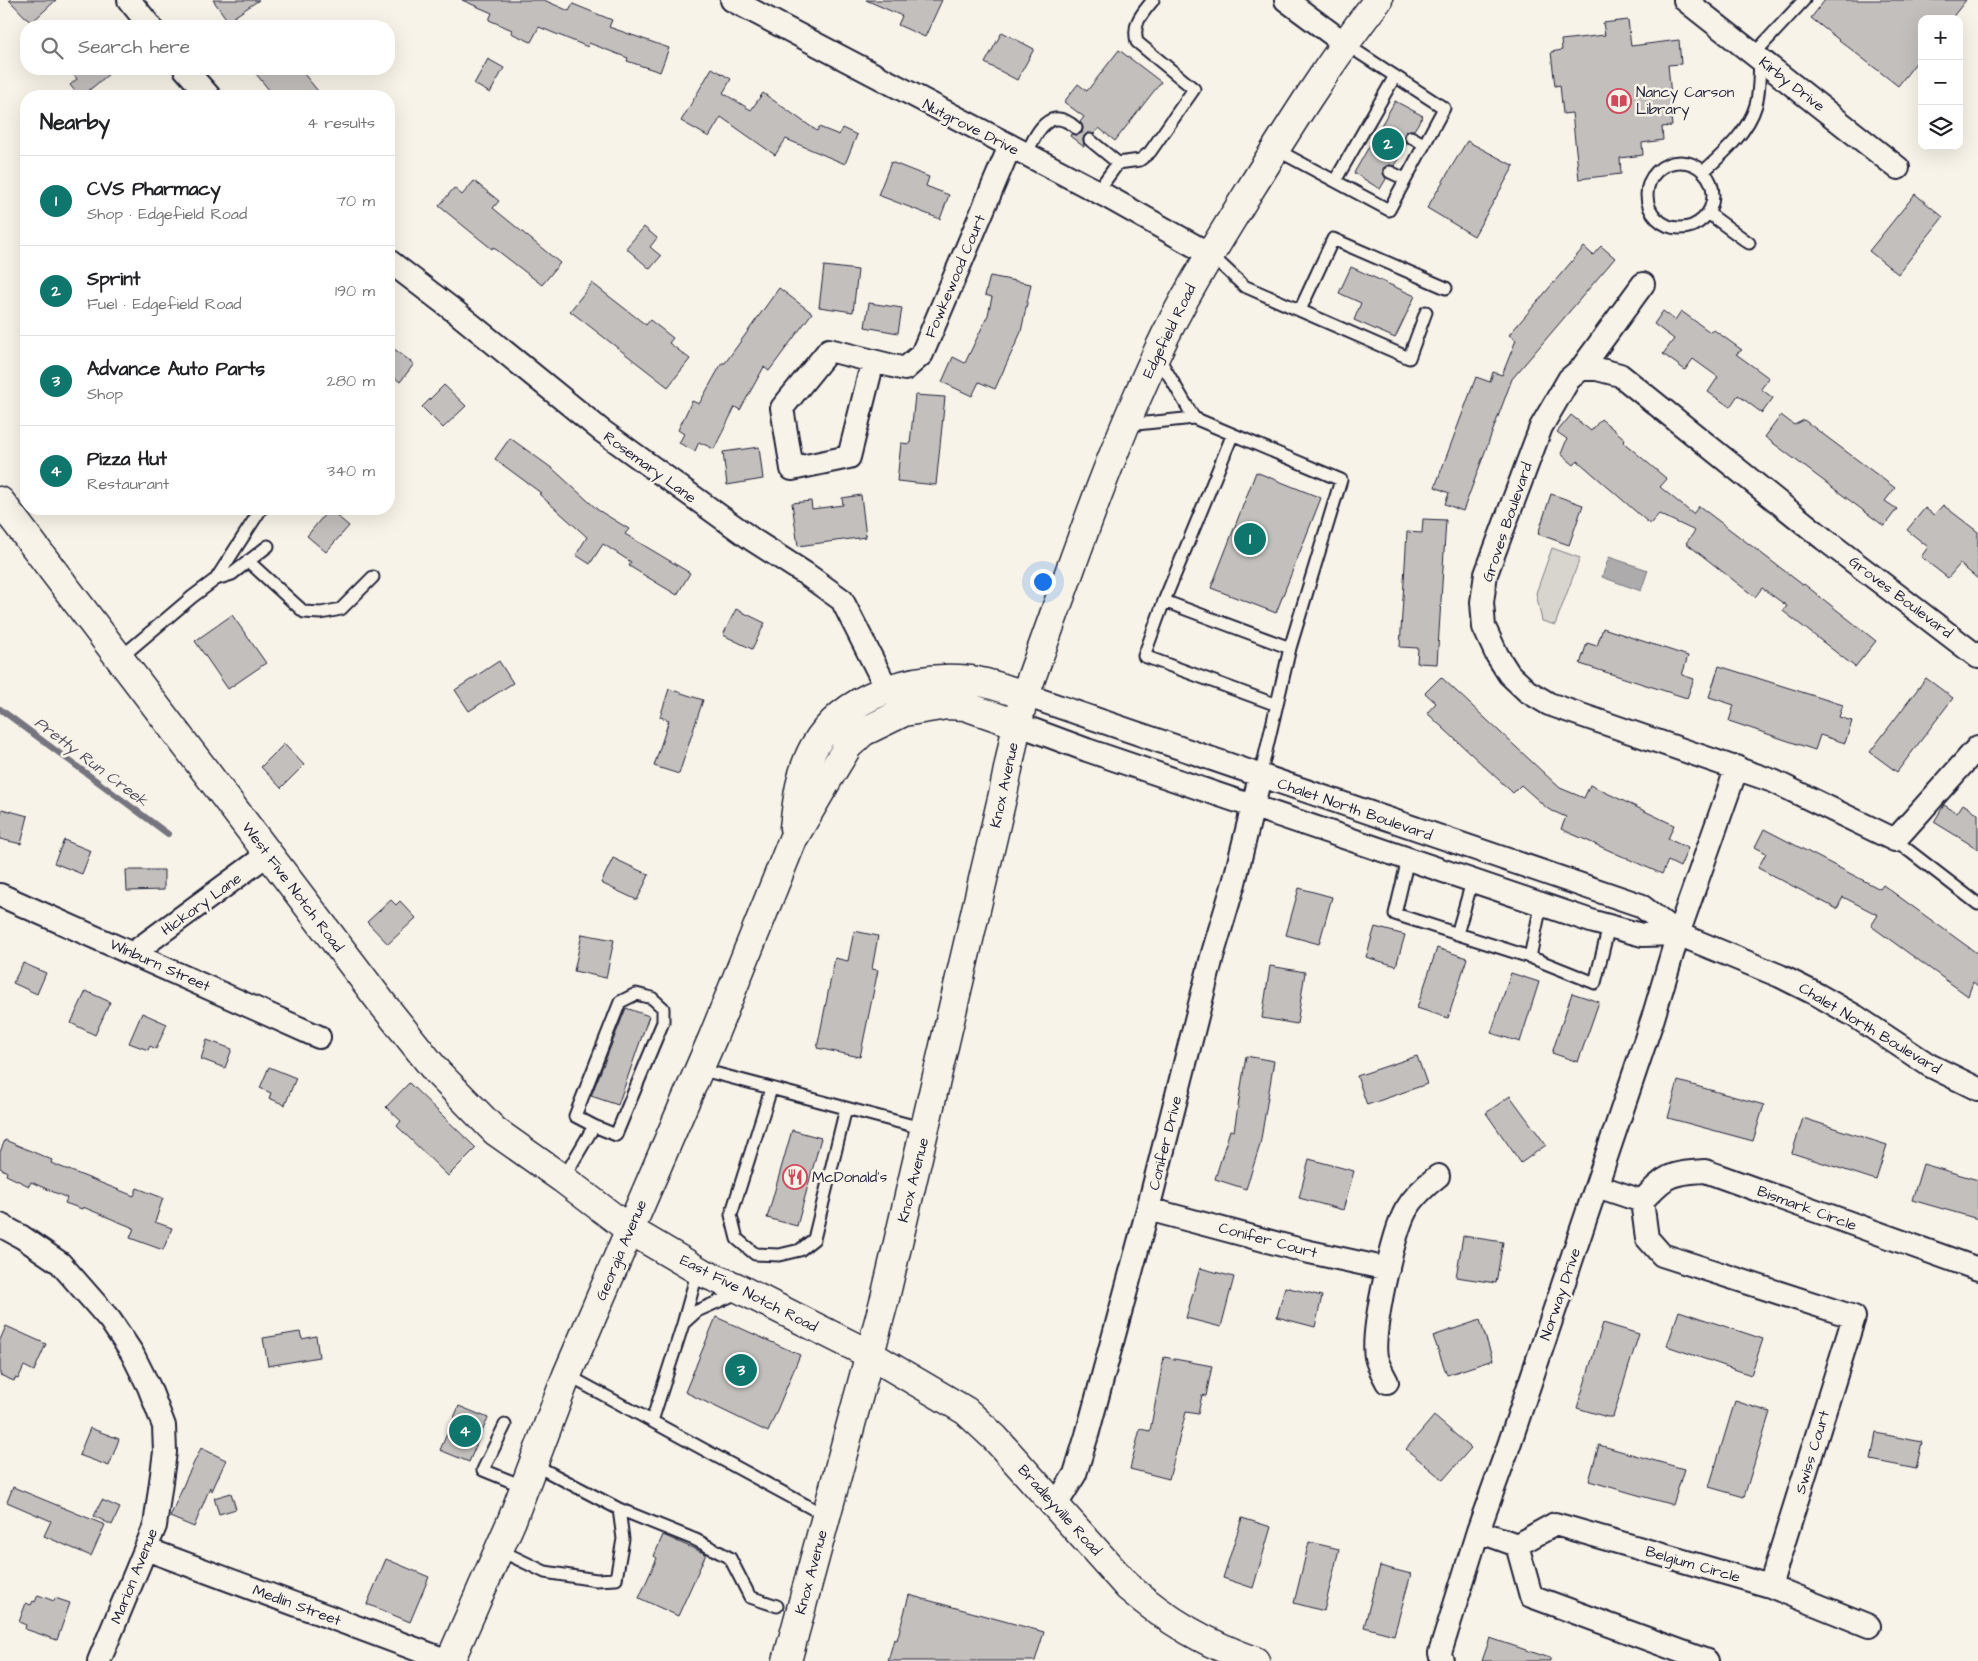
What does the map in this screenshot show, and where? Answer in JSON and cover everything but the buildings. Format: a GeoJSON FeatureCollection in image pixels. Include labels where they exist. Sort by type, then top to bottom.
{"type":"FeatureCollection","features":[{"type":"Feature","properties":{"kind":"main road","name":"Edgefield Road"},"geometry":{"type":"LineString","coordinates":[[1025,696],[1125,425],[1156,354],[1188,291],[1275,149],[1344,43],[1378,0]]}},
{"type":"Feature","properties":{"kind":"main road","name":"West Five Notch Road"},"geometry":{"type":"LineString","coordinates":[[1,505],[120,658],[381,1002],[437,1072],[495,1131],[563,1179],[630,1230]]}},
{"type":"Feature","properties":{"kind":"main road","name":"Georgia Avenue"},"geometry":{"type":"LineString","coordinates":[[793,839],[800,783],[813,748],[828,726],[871,696],[905,684],[952,679],[972,680],[1025,696]]}},
{"type":"Feature","properties":{"kind":"main road","name":"Knox Avenue"},"geometry":{"type":"LineString","coordinates":[[787,1661],[885,1298],[1025,696]]}},
{"type":"Feature","properties":{"kind":"main road","name":"Georgia Avenue"},"geometry":{"type":"LineString","coordinates":[[449,1661],[499,1550],[567,1376],[699,1069],[793,839],[848,746],[863,732],[904,712],[947,705],[965,706],[1017,724]]}},
{"type":"Feature","properties":{"kind":"main road","name":"East Five Notch Road"},"geometry":{"type":"LineString","coordinates":[[630,1230],[698,1270],[869,1354]]}},
{"type":"Feature","properties":{"kind":"main road","name":"Bradleyville Road"},"geometry":{"type":"LineString","coordinates":[[869,1354],[966,1411],[995,1438],[1128,1587],[1154,1609],[1216,1646],[1255,1661]]}},
{"type":"Feature","properties":{"kind":"street"},"geometry":{"type":"LineString","coordinates":[[129,0],[145,20]]}},
{"type":"Feature","properties":{"kind":"street","name":"Nutgrove Drive"},"geometry":{"type":"LineString","coordinates":[[732,0],[1097,192],[1210,255]]}},
{"type":"Feature","properties":{"kind":"street"},"geometry":{"type":"LineString","coordinates":[[1286,0],[1344,43]]}},
{"type":"Feature","properties":{"kind":"street","name":"Kirby Drive"},"geometry":{"type":"LineString","coordinates":[[1685,0],[1898,168]]}},
{"type":"Feature","properties":{"kind":"street"},"geometry":{"type":"LineString","coordinates":[[190,75],[203,90]]}},
{"type":"Feature","properties":{"kind":"street","name":"Fowkewood Court"},"geometry":{"type":"LineString","coordinates":[[873,361],[849,457],[792,469],[782,408],[829,350],[873,361],[905,369],[922,354],[1018,150]]}},
{"type":"Feature","properties":{"kind":"street","name":"Rosemary Lane"},"geometry":{"type":"LineString","coordinates":[[395,267],[456,313],[602,432],[745,534],[842,600],[887,689]]}},
{"type":"Feature","properties":{"kind":"street","name":"Groves Boulevard"},"geometry":{"type":"LineString","coordinates":[[1643,284],[1581,369],[1569,379],[1541,427],[1486,574],[1482,602],[1484,627],[1497,655],[1509,674],[1527,691],[1550,704],[1773,780],[1895,840]]}},
{"type":"Feature","properties":{"kind":"street","name":"Groves Boulevard"},"geometry":{"type":"LineString","coordinates":[[1581,369],[1597,369],[1620,375],[1824,539],[1978,657]]}},
{"type":"Feature","properties":{"kind":"street","name":"Chalet North Boulevard"},"geometry":{"type":"LineString","coordinates":[[1025,696],[1640,905],[1678,934],[1764,969],[1818,995],[1855,1016],[1929,1065],[1978,1090]]}},
{"type":"Feature","properties":{"kind":"street","name":"Chalet North Boulevard"},"geometry":{"type":"LineString","coordinates":[[1017,724],[1087,750],[1541,905],[1642,935],[1678,934]]}},
{"type":"Feature","properties":{"kind":"street"},"geometry":{"type":"LineString","coordinates":[[1895,840],[1978,747]]}},
{"type":"Feature","properties":{"kind":"street"},"geometry":{"type":"LineString","coordinates":[[1678,934],[1737,767]]}},
{"type":"Feature","properties":{"kind":"street","name":"Conifer Drive"},"geometry":{"type":"LineString","coordinates":[[1056,1505],[1078,1466],[1148,1209],[1260,777]]}},
{"type":"Feature","properties":{"kind":"street","name":"Hickory Lane"},"geometry":{"type":"LineString","coordinates":[[133,953],[268,854]]}},
{"type":"Feature","properties":{"kind":"street","name":"Winburn Street"},"geometry":{"type":"LineString","coordinates":[[0,895],[319,1037]]}},
{"type":"Feature","properties":{"kind":"street","name":"Norway Drive"},"geometry":{"type":"LineString","coordinates":[[1437,1658],[1478,1530],[1653,1018],[1678,934]]}},
{"type":"Feature","properties":{"kind":"street","name":"Bismark Circle"},"geometry":{"type":"LineString","coordinates":[[1642,1201],[1661,1180],[1681,1172],[1705,1172],[1978,1269]]}},
{"type":"Feature","properties":{"kind":"street"},"geometry":{"type":"LineString","coordinates":[[1387,1382],[1376,1356],[1375,1342],[1388,1269],[1399,1226],[1406,1211],[1415,1197],[1438,1176]]}},
{"type":"Feature","properties":{"kind":"street"},"geometry":{"type":"LineString","coordinates":[[1597,1186],[1642,1201]]}},
{"type":"Feature","properties":{"kind":"street","name":"Swiss Court"},"geometry":{"type":"LineString","coordinates":[[1642,1201],[1647,1238],[1662,1255],[1854,1318],[1770,1586]]}},
{"type":"Feature","properties":{"kind":"street","name":"Conifer Court"},"geometry":{"type":"LineString","coordinates":[[1148,1209],[1305,1250],[1388,1269]]}},
{"type":"Feature","properties":{"kind":"street","name":"Marion Avenue"},"geometry":{"type":"LineString","coordinates":[[0,1225],[22,1237],[60,1263],[110,1320],[132,1353],[149,1387],[164,1426],[165,1452],[155,1526],[99,1661]]}},
{"type":"Feature","properties":{"kind":"street","name":"Belgium Circle"},"geometry":{"type":"LineString","coordinates":[[1517,1545],[1556,1524],[1770,1586],[1869,1626]]}},
{"type":"Feature","properties":{"kind":"street"},"geometry":{"type":"LineString","coordinates":[[1478,1530],[1517,1545],[1531,1596],[1707,1661]]}},
{"type":"Feature","properties":{"kind":"street","name":"Medlin Street"},"geometry":{"type":"LineString","coordinates":[[146,1549],[449,1661]]}},
{"type":"Feature","properties":{"kind":"lane"},"geometry":{"type":"LineString","coordinates":[[1097,192],[1118,163],[1140,160],[1150,152],[1194,89],[1137,42],[1135,29],[1137,20],[1153,0]]}},
{"type":"Feature","properties":{"kind":"lane"},"geometry":{"type":"LineString","coordinates":[[1704,171],[1729,148],[1745,127],[1756,105],[1757,57],[1804,0]]}},
{"type":"Feature","properties":{"kind":"lane"},"geometry":{"type":"LineString","coordinates":[[1275,149],[1389,210],[1444,108],[1344,43]]}},
{"type":"Feature","properties":{"kind":"lane"},"geometry":{"type":"LineString","coordinates":[[1336,181],[1359,153],[1373,116],[1395,76]]}},
{"type":"Feature","properties":{"kind":"lane"},"geometry":{"type":"LineString","coordinates":[[1373,116],[1383,122]]}},
{"type":"Feature","properties":{"kind":"lane"},"geometry":{"type":"LineString","coordinates":[[1018,150],[1048,121],[1058,119],[1068,122],[1076,128]]}},
{"type":"Feature","properties":{"kind":"lane"},"geometry":{"type":"LineString","coordinates":[[1410,137],[1424,144]]}},
{"type":"Feature","properties":{"kind":"lane"},"geometry":{"type":"LineString","coordinates":[[1090,140],[1118,163]]}},
{"type":"Feature","properties":{"kind":"lane"},"geometry":{"type":"LineString","coordinates":[[1680,161],[1691,163],[1704,171],[1712,186],[1714,197],[1708,213],[1697,223],[1687,227],[1676,228],[1656,219],[1646,198],[1647,187],[1652,176],[1659,168],[1669,163],[1680,161]]}},
{"type":"Feature","properties":{"kind":"lane"},"geometry":{"type":"LineString","coordinates":[[1390,172],[1405,179]]}},
{"type":"Feature","properties":{"kind":"lane"},"geometry":{"type":"LineString","coordinates":[[1708,213],[1749,243]]}},
{"type":"Feature","properties":{"kind":"lane"},"geometry":{"type":"LineString","coordinates":[[1300,310],[1333,239],[1446,288]]}},
{"type":"Feature","properties":{"kind":"lane"},"geometry":{"type":"LineString","coordinates":[[1210,255],[1244,286],[1409,358],[1426,312]]}},
{"type":"Feature","properties":{"kind":"lane"},"geometry":{"type":"LineString","coordinates":[[1156,354],[1194,418]]}},
{"type":"Feature","properties":{"kind":"lane"},"geometry":{"type":"LineString","coordinates":[[1125,425],[1194,418],[1232,436],[1341,480],[1290,648],[1260,777]]}},
{"type":"Feature","properties":{"kind":"lane"},"geometry":{"type":"LineString","coordinates":[[1232,436],[1144,656],[1277,705]]}},
{"type":"Feature","properties":{"kind":"lane"},"geometry":{"type":"LineString","coordinates":[[216,579],[257,515]]}},
{"type":"Feature","properties":{"kind":"lane"},"geometry":{"type":"LineString","coordinates":[[120,658],[192,597],[216,579],[232,574],[268,546]]}},
{"type":"Feature","properties":{"kind":"lane"},"geometry":{"type":"LineString","coordinates":[[248,561],[304,612],[341,609],[373,577]]}},
{"type":"Feature","properties":{"kind":"lane"},"geometry":{"type":"LineString","coordinates":[[1164,602],[1290,648]]}},
{"type":"Feature","properties":{"kind":"lane"},"geometry":{"type":"LineString","coordinates":[[1895,840],[1978,904]]}},
{"type":"Feature","properties":{"kind":"lane"},"geometry":{"type":"LineString","coordinates":[[1408,859],[1395,914],[1530,957],[1595,983],[1610,926]]}},
{"type":"Feature","properties":{"kind":"lane"},"geometry":{"type":"LineString","coordinates":[[1457,934],[1472,882]]}},
{"type":"Feature","properties":{"kind":"lane"},"geometry":{"type":"LineString","coordinates":[[1530,957],[1541,905]]}},
{"type":"Feature","properties":{"kind":"lane"},"geometry":{"type":"LineString","coordinates":[[636,994],[652,998],[663,1008],[663,1022],[641,1079],[616,1135],[594,1126],[575,1116],[620,1002],[636,994]]}},
{"type":"Feature","properties":{"kind":"lane"},"geometry":{"type":"LineString","coordinates":[[699,1069],[925,1130]]}},
{"type":"Feature","properties":{"kind":"lane"},"geometry":{"type":"LineString","coordinates":[[771,1089],[731,1215],[737,1239],[755,1254],[779,1255],[800,1250],[814,1239],[846,1108]]}},
{"type":"Feature","properties":{"kind":"lane"},"geometry":{"type":"LineString","coordinates":[[563,1179],[594,1126]]}},
{"type":"Feature","properties":{"kind":"lane"},"geometry":{"type":"LineString","coordinates":[[652,1421],[698,1270]]}},
{"type":"Feature","properties":{"kind":"lane"},"geometry":{"type":"LineString","coordinates":[[683,1324],[697,1311],[743,1291]]}},
{"type":"Feature","properties":{"kind":"lane"},"geometry":{"type":"LineString","coordinates":[[567,1376],[826,1516]]}},
{"type":"Feature","properties":{"kind":"lane"},"geometry":{"type":"LineString","coordinates":[[505,1425],[483,1470],[529,1476],[696,1540],[730,1558],[750,1597],[777,1606]]}},
{"type":"Feature","properties":{"kind":"lane"},"geometry":{"type":"LineString","coordinates":[[499,1550],[545,1572],[596,1580],[616,1579],[623,1539],[619,1509]]}},
{"type":"Feature","properties":{"kind":"shaded area"},"geometry":{"type":"Polygon","coordinates":[[[1552,548],[1580,558],[1555,625],[1542,621],[1536,593],[1552,548]]]}},
{"type":"Feature","properties":{"kind":"shaded area"},"geometry":{"type":"Polygon","coordinates":[[[1609,557],[1648,570],[1641,591],[1602,577],[1609,557]]]}},
{"type":"Feature","properties":{"kind":"waterway","name":"Pretty Run Creek"},"geometry":{"type":"LineString","coordinates":[[0,709],[168,834]]}},
{"type":"Feature","properties":{"kind":"place","name":"Nancy Carson Library"},"geometry":{"type":"Point","coordinates":[1619,101]}},
{"type":"Feature","properties":{"kind":"place","name":"Sprint"},"geometry":{"type":"Point","coordinates":[1388,144]}},
{"type":"Feature","properties":{"kind":"place","name":"CVS Pharmacy"},"geometry":{"type":"Point","coordinates":[1250,539]}},
{"type":"Feature","properties":{"kind":"place","name":"McDonald's"},"geometry":{"type":"Point","coordinates":[795,1177]}},
{"type":"Feature","properties":{"kind":"place","name":"Advance Auto Parts"},"geometry":{"type":"Point","coordinates":[741,1370]}},
{"type":"Feature","properties":{"kind":"place","name":"Pizza Hut"},"geometry":{"type":"Point","coordinates":[465,1431]}}]}
